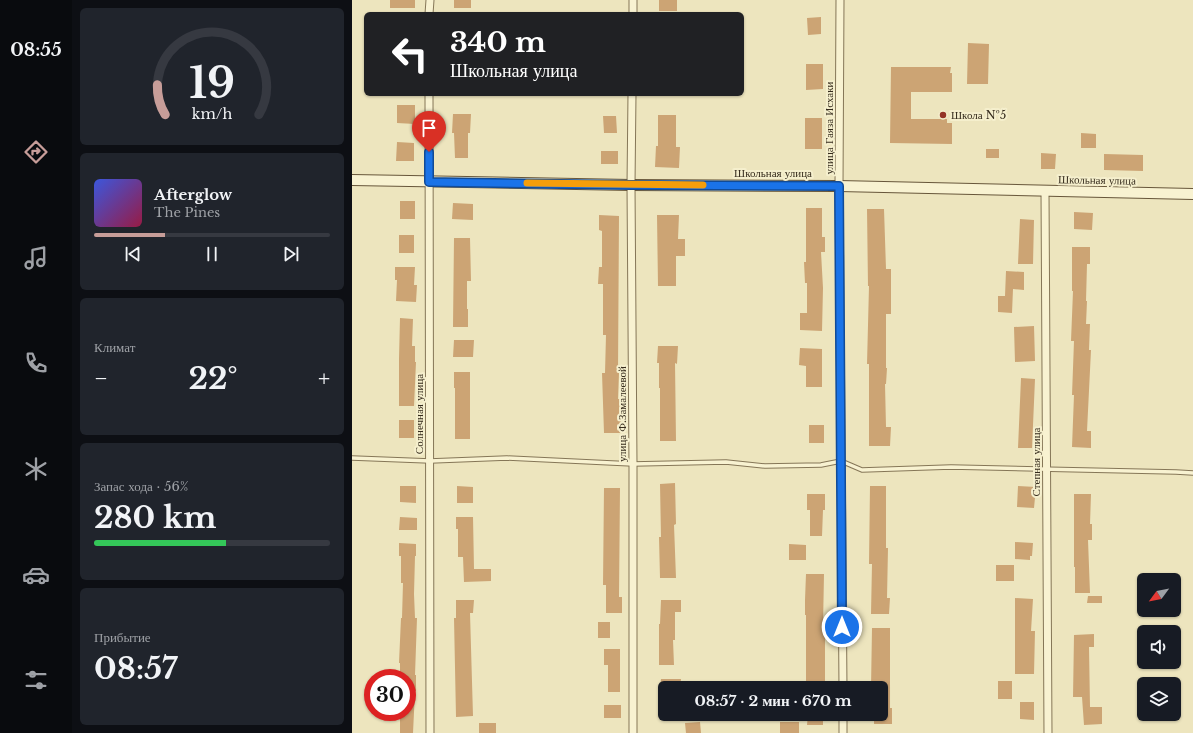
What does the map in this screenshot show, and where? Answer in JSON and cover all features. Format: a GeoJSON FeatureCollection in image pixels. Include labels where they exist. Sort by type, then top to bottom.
{"type":"FeatureCollection","features":[{"type":"Feature","properties":{"kind":"street"},"geometry":{"type":"LineString","coordinates":[[430,0],[430,12]]}},
{"type":"Feature","properties":{"kind":"street"},"geometry":{"type":"LineString","coordinates":[[633,0],[633,12]]}},
{"type":"Feature","properties":{"kind":"street","name":"улица Гаяза Исхаки"},"geometry":{"type":"LineString","coordinates":[[840,0],[839,186],[843,681]]}},
{"type":"Feature","properties":{"kind":"street","name":"Солнечная улица"},"geometry":{"type":"LineString","coordinates":[[429,96],[430,733]]}},
{"type":"Feature","properties":{"kind":"street","name":"улица Ф.Замалеевой"},"geometry":{"type":"LineString","coordinates":[[632,96],[633,733]]}},
{"type":"Feature","properties":{"kind":"street","name":"Школьная улица"},"geometry":{"type":"LineString","coordinates":[[352,180],[631,185],[839,186],[1193,194]]}},
{"type":"Feature","properties":{"kind":"street","name":"Степная улица"},"geometry":{"type":"LineString","coordinates":[[1045,191],[1048,469],[1048,733]]}},
{"type":"Feature","properties":{"kind":"street"},"geometry":{"type":"LineString","coordinates":[[843,721],[843,733]]}},
{"type":"Feature","properties":{"kind":"lane"},"geometry":{"type":"LineString","coordinates":[[352,458],[430,461],[507,458],[633,464],[726,462],[765,466],[821,465],[841,461],[862,470],[951,467],[1193,473]]}},
{"type":"Feature","properties":{"kind":"building"},"geometry":{"type":"Polygon","coordinates":[[[390,0],[415,0],[415,8],[390,8],[390,0]]]}},
{"type":"Feature","properties":{"kind":"building"},"geometry":{"type":"Polygon","coordinates":[[[454,0],[471,0],[471,8],[454,8],[454,0]]]}},
{"type":"Feature","properties":{"kind":"building"},"geometry":{"type":"Polygon","coordinates":[[[659,0],[677,0],[677,11],[659,11],[659,0]]]}},
{"type":"Feature","properties":{"kind":"building"},"geometry":{"type":"Polygon","coordinates":[[[821,17],[821,34],[808,35],[807,18],[821,17]]]}},
{"type":"Feature","properties":{"kind":"building"},"geometry":{"type":"Polygon","coordinates":[[[968,43],[989,44],[988,84],[967,84],[968,43]]]}},
{"type":"Feature","properties":{"kind":"building"},"geometry":{"type":"Polygon","coordinates":[[[806,64],[823,64],[823,89],[806,90],[806,64]]]}},
{"type":"Feature","properties":{"kind":"building"},"geometry":{"type":"Polygon","coordinates":[[[891,67],[951,67],[950,73],[952,73],[952,92],[911,92],[911,119],[947,119],[947,123],[952,123],[952,144],[890,143],[891,67]]]}},
{"type":"Feature","properties":{"kind":"building"},"geometry":{"type":"Polygon","coordinates":[[[397,105],[415,105],[415,124],[397,123],[397,105]]]}},
{"type":"Feature","properties":{"kind":"building"},"geometry":{"type":"Polygon","coordinates":[[[453,114],[471,114],[470,133],[468,133],[468,158],[455,158],[454,133],[452,133],[453,114]]]}},
{"type":"Feature","properties":{"kind":"building"},"geometry":{"type":"Polygon","coordinates":[[[658,115],[676,115],[676,147],[680,147],[679,168],[655,167],[656,146],[658,146],[658,115]]]}},
{"type":"Feature","properties":{"kind":"building"},"geometry":{"type":"Polygon","coordinates":[[[603,116],[616,116],[617,133],[604,133],[603,116]]]}},
{"type":"Feature","properties":{"kind":"building"},"geometry":{"type":"Polygon","coordinates":[[[805,118],[822,118],[822,149],[805,149],[805,118]]]}},
{"type":"Feature","properties":{"kind":"building"},"geometry":{"type":"Polygon","coordinates":[[[1081,133],[1096,134],[1096,148],[1081,148],[1081,133]]]}},
{"type":"Feature","properties":{"kind":"building"},"geometry":{"type":"Polygon","coordinates":[[[397,142],[414,143],[414,161],[396,161],[397,142]]]}},
{"type":"Feature","properties":{"kind":"building"},"geometry":{"type":"Polygon","coordinates":[[[986,149],[999,149],[999,158],[986,158],[986,149]]]}},
{"type":"Feature","properties":{"kind":"building"},"geometry":{"type":"Polygon","coordinates":[[[601,151],[618,151],[618,164],[601,164],[601,151]]]}},
{"type":"Feature","properties":{"kind":"building"},"geometry":{"type":"Polygon","coordinates":[[[1041,153],[1056,154],[1055,169],[1041,169],[1041,153]]]}},
{"type":"Feature","properties":{"kind":"building"},"geometry":{"type":"Polygon","coordinates":[[[1104,154],[1143,155],[1143,171],[1104,170],[1104,154]]]}},
{"type":"Feature","properties":{"kind":"building"},"geometry":{"type":"Polygon","coordinates":[[[400,201],[415,201],[415,219],[400,219],[400,201]]]}},
{"type":"Feature","properties":{"kind":"building"},"geometry":{"type":"Polygon","coordinates":[[[453,203],[473,204],[473,220],[452,219],[453,203]]]}},
{"type":"Feature","properties":{"kind":"building"},"geometry":{"type":"Polygon","coordinates":[[[806,208],[822,208],[822,237],[825,237],[825,252],[821,252],[823,288],[822,331],[800,330],[800,313],[807,313],[807,283],[805,283],[804,262],[806,262],[806,208]]]}},
{"type":"Feature","properties":{"kind":"building"},"geometry":{"type":"Polygon","coordinates":[[[867,209],[884,209],[886,269],[891,269],[891,314],[886,314],[887,368],[885,384],[886,427],[891,427],[890,446],[869,446],[869,364],[867,364],[869,286],[867,209]]]}},
{"type":"Feature","properties":{"kind":"building"},"geometry":{"type":"Polygon","coordinates":[[[1074,212],[1093,213],[1092,230],[1074,229],[1074,212]]]}},
{"type":"Feature","properties":{"kind":"building"},"geometry":{"type":"Polygon","coordinates":[[[599,215],[619,216],[618,399],[620,399],[621,433],[604,433],[602,373],[605,373],[606,335],[603,335],[603,284],[598,284],[599,267],[602,267],[602,231],[599,230],[599,215]]]}},
{"type":"Feature","properties":{"kind":"building"},"geometry":{"type":"Polygon","coordinates":[[[657,215],[679,215],[678,239],[685,239],[685,256],[676,256],[676,286],[658,286],[657,215]]]}},
{"type":"Feature","properties":{"kind":"building"},"geometry":{"type":"Polygon","coordinates":[[[1020,219],[1034,220],[1033,264],[1018,264],[1020,219]]]}},
{"type":"Feature","properties":{"kind":"building"},"geometry":{"type":"Polygon","coordinates":[[[399,235],[414,235],[414,253],[399,253],[399,235]]]}},
{"type":"Feature","properties":{"kind":"building"},"geometry":{"type":"Polygon","coordinates":[[[454,238],[470,238],[471,281],[467,281],[468,327],[453,327],[454,238]]]}},
{"type":"Feature","properties":{"kind":"building"},"geometry":{"type":"Polygon","coordinates":[[[1072,247],[1090,247],[1090,264],[1087,264],[1086,324],[1090,324],[1089,350],[1091,350],[1087,431],[1091,431],[1091,448],[1072,447],[1074,341],[1071,341],[1073,291],[1072,247]]]}},
{"type":"Feature","properties":{"kind":"building"},"geometry":{"type":"Polygon","coordinates":[[[395,267],[415,267],[414,285],[417,285],[416,302],[396,301],[397,280],[395,280],[395,267]]]}},
{"type":"Feature","properties":{"kind":"building"},"geometry":{"type":"Polygon","coordinates":[[[1006,271],[1024,272],[1024,290],[1013,289],[1012,313],[998,312],[998,296],[1005,296],[1006,271]]]}},
{"type":"Feature","properties":{"kind":"building"},"geometry":{"type":"Polygon","coordinates":[[[400,318],[413,319],[412,346],[415,346],[416,362],[414,406],[399,406],[400,318]]]}},
{"type":"Feature","properties":{"kind":"building"},"geometry":{"type":"Polygon","coordinates":[[[1034,326],[1035,361],[1015,362],[1014,327],[1034,326]]]}},
{"type":"Feature","properties":{"kind":"building"},"geometry":{"type":"Polygon","coordinates":[[[454,340],[474,340],[473,357],[453,357],[454,340]]]}},
{"type":"Feature","properties":{"kind":"building"},"geometry":{"type":"Polygon","coordinates":[[[658,346],[678,346],[677,364],[675,363],[676,441],[660,441],[660,388],[659,363],[657,363],[658,346]]]}},
{"type":"Feature","properties":{"kind":"building"},"geometry":{"type":"Polygon","coordinates":[[[800,348],[822,349],[822,387],[806,387],[806,366],[799,365],[800,348]]]}},
{"type":"Feature","properties":{"kind":"building"},"geometry":{"type":"Polygon","coordinates":[[[454,372],[470,372],[470,439],[455,439],[454,372]]]}},
{"type":"Feature","properties":{"kind":"building"},"geometry":{"type":"Polygon","coordinates":[[[1021,378],[1035,379],[1032,448],[1018,448],[1021,378]]]}},
{"type":"Feature","properties":{"kind":"building"},"geometry":{"type":"Polygon","coordinates":[[[399,420],[414,420],[414,438],[399,438],[399,420]]]}},
{"type":"Feature","properties":{"kind":"building"},"geometry":{"type":"Polygon","coordinates":[[[809,425],[824,425],[824,443],[809,443],[809,425]]]}},
{"type":"Feature","properties":{"kind":"building"},"geometry":{"type":"Polygon","coordinates":[[[675,483],[676,524],[674,525],[676,578],[660,578],[660,484],[675,483]]]}},
{"type":"Feature","properties":{"kind":"building"},"geometry":{"type":"Polygon","coordinates":[[[400,486],[416,486],[416,503],[400,502],[400,486]]]}},
{"type":"Feature","properties":{"kind":"building"},"geometry":{"type":"Polygon","coordinates":[[[457,486],[473,487],[473,503],[457,503],[457,486]]]}},
{"type":"Feature","properties":{"kind":"building"},"geometry":{"type":"Polygon","coordinates":[[[870,486],[886,486],[886,548],[888,548],[887,598],[890,598],[889,614],[871,614],[872,564],[869,564],[870,486]]]}},
{"type":"Feature","properties":{"kind":"building"},"geometry":{"type":"Polygon","coordinates":[[[1018,486],[1036,487],[1034,508],[1017,507],[1018,486]]]}},
{"type":"Feature","properties":{"kind":"building"},"geometry":{"type":"Polygon","coordinates":[[[604,488],[620,488],[619,597],[622,597],[622,613],[606,613],[606,585],[603,585],[604,488]]]}},
{"type":"Feature","properties":{"kind":"building"},"geometry":{"type":"Polygon","coordinates":[[[807,494],[825,494],[822,536],[810,536],[810,510],[807,510],[807,494]]]}},
{"type":"Feature","properties":{"kind":"building"},"geometry":{"type":"Polygon","coordinates":[[[1074,494],[1091,494],[1090,524],[1092,524],[1092,540],[1088,540],[1090,593],[1075,593],[1074,494]]]}},
{"type":"Feature","properties":{"kind":"building"},"geometry":{"type":"Polygon","coordinates":[[[400,517],[417,518],[417,530],[399,530],[400,517]]]}},
{"type":"Feature","properties":{"kind":"building"},"geometry":{"type":"Polygon","coordinates":[[[456,517],[473,517],[474,569],[491,569],[491,581],[464,582],[463,557],[458,557],[458,529],[456,529],[456,517]]]}},
{"type":"Feature","properties":{"kind":"building"},"geometry":{"type":"Polygon","coordinates":[[[1015,542],[1033,543],[1032,556],[1030,556],[1030,560],[1015,559],[1015,542]]]}},
{"type":"Feature","properties":{"kind":"building"},"geometry":{"type":"Polygon","coordinates":[[[399,543],[416,544],[414,594],[415,618],[417,618],[415,669],[400,669],[399,663],[403,583],[401,583],[401,556],[399,556],[399,543]]]}},
{"type":"Feature","properties":{"kind":"building"},"geometry":{"type":"Polygon","coordinates":[[[789,544],[806,545],[806,560],[789,560],[789,544]]]}},
{"type":"Feature","properties":{"kind":"building"},"geometry":{"type":"Polygon","coordinates":[[[996,565],[1014,565],[1014,581],[996,581],[996,565]]]}},
{"type":"Feature","properties":{"kind":"building"},"geometry":{"type":"Polygon","coordinates":[[[806,574],[824,574],[823,626],[825,626],[825,681],[806,681],[806,574]]]}},
{"type":"Feature","properties":{"kind":"building"},"geometry":{"type":"Polygon","coordinates":[[[1088,596],[1102,596],[1102,603],[1087,603],[1088,596]]]}},
{"type":"Feature","properties":{"kind":"building"},"geometry":{"type":"Polygon","coordinates":[[[1015,598],[1033,599],[1031,631],[1035,631],[1034,674],[1015,674],[1015,598]]]}},
{"type":"Feature","properties":{"kind":"building"},"geometry":{"type":"Polygon","coordinates":[[[456,600],[474,600],[473,613],[470,613],[473,716],[456,717],[454,618],[456,618],[456,600]]]}},
{"type":"Feature","properties":{"kind":"building"},"geometry":{"type":"Polygon","coordinates":[[[661,600],[681,600],[681,612],[675,612],[675,640],[673,640],[674,665],[659,665],[659,624],[661,600]]]}},
{"type":"Feature","properties":{"kind":"building"},"geometry":{"type":"Polygon","coordinates":[[[598,622],[610,622],[610,638],[598,638],[598,622]]]}},
{"type":"Feature","properties":{"kind":"building"},"geometry":{"type":"Polygon","coordinates":[[[872,628],[890,628],[890,708],[892,708],[892,724],[874,724],[874,721],[888,721],[888,681],[871,681],[872,628]]]}},
{"type":"Feature","properties":{"kind":"building"},"geometry":{"type":"Polygon","coordinates":[[[1094,634],[1094,647],[1089,647],[1090,707],[1102,707],[1102,724],[1084,725],[1082,697],[1073,697],[1074,635],[1094,634]]]}},
{"type":"Feature","properties":{"kind":"building"},"geometry":{"type":"Polygon","coordinates":[[[604,649],[620,649],[620,692],[608,692],[608,665],[604,665],[604,649]]]}},
{"type":"Feature","properties":{"kind":"building"},"geometry":{"type":"Polygon","coordinates":[[[661,679],[681,679],[681,681],[661,681],[661,679]]]}},
{"type":"Feature","properties":{"kind":"building"},"geometry":{"type":"Polygon","coordinates":[[[998,681],[1012,681],[1012,699],[998,699],[998,681]]]}},
{"type":"Feature","properties":{"kind":"building"},"geometry":{"type":"Polygon","coordinates":[[[1020,702],[1034,702],[1034,720],[1020,719],[1020,702]]]}},
{"type":"Feature","properties":{"kind":"building"},"geometry":{"type":"Polygon","coordinates":[[[604,705],[621,705],[621,718],[604,718],[604,705]]]}},
{"type":"Feature","properties":{"kind":"building"},"geometry":{"type":"Polygon","coordinates":[[[400,721],[414,721],[413,733],[400,733],[400,721]]]}},
{"type":"Feature","properties":{"kind":"building"},"geometry":{"type":"Polygon","coordinates":[[[807,721],[823,721],[823,725],[807,725],[807,721]]]}},
{"type":"Feature","properties":{"kind":"building"},"geometry":{"type":"Polygon","coordinates":[[[700,722],[701,733],[686,733],[685,723],[700,722]]]}},
{"type":"Feature","properties":{"kind":"building"},"geometry":{"type":"Polygon","coordinates":[[[780,722],[799,722],[799,733],[780,733],[780,722]]]}},
{"type":"Feature","properties":{"kind":"building"},"geometry":{"type":"Polygon","coordinates":[[[479,723],[496,723],[496,733],[479,733],[479,723]]]}},
{"type":"Feature","properties":{"kind":"slow traffic"},"geometry":{"type":"LineString","coordinates":[[527,183],[703,185]]}},
{"type":"Feature","properties":{"kind":"place","name":"Школа №5"},"geometry":{"type":"Point","coordinates":[943,115]}},
{"type":"Feature","properties":{"kind":"route"},"geometry":{"type":"LineString","coordinates":[[429,152],[429,182],[839,186],[842,627]]}}]}
